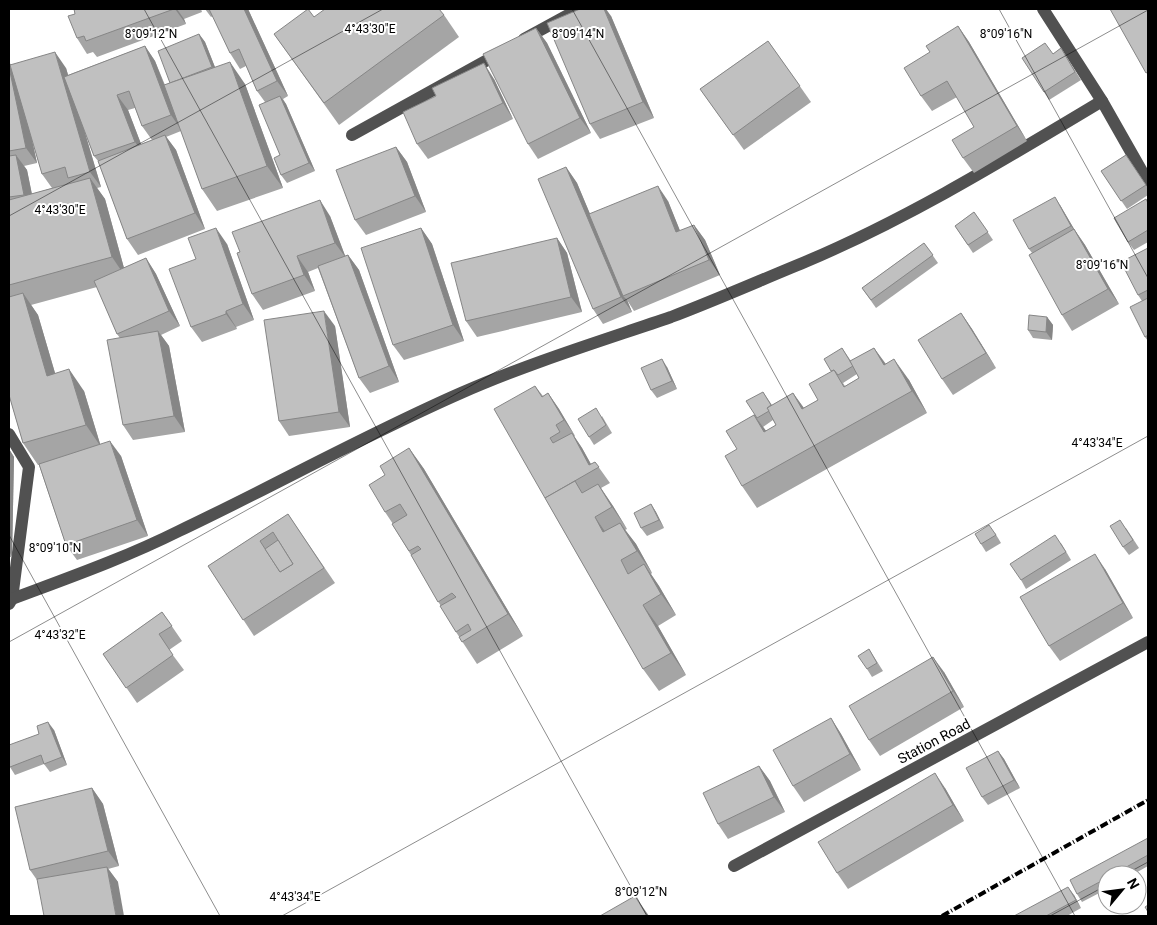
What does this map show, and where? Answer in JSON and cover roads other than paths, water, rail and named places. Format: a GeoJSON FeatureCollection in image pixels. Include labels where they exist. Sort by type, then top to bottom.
{"type":"FeatureCollection","features":[{"type":"Feature","properties":{"kind":"street"},"geometry":{"type":"LineString","coordinates":[[352,135],[579,9]]}},
{"type":"Feature","properties":{"kind":"street"},"geometry":{"type":"LineString","coordinates":[[1043,9],[1102,101],[1148,182]]}},
{"type":"Feature","properties":{"kind":"street"},"geometry":{"type":"LineString","coordinates":[[9,434],[29,467],[10,602],[178,532],[387,425],[464,391],[542,360],[674,316],[881,227],[956,188],[1102,101]]}},
{"type":"Feature","properties":{"kind":"street","name":"Station Road"},"geometry":{"type":"LineString","coordinates":[[734,866],[1148,642]]}},
{"type":"Feature","properties":{"kind":"railway"},"geometry":{"type":"LineString","coordinates":[[942,916],[1148,800]]}}]}
